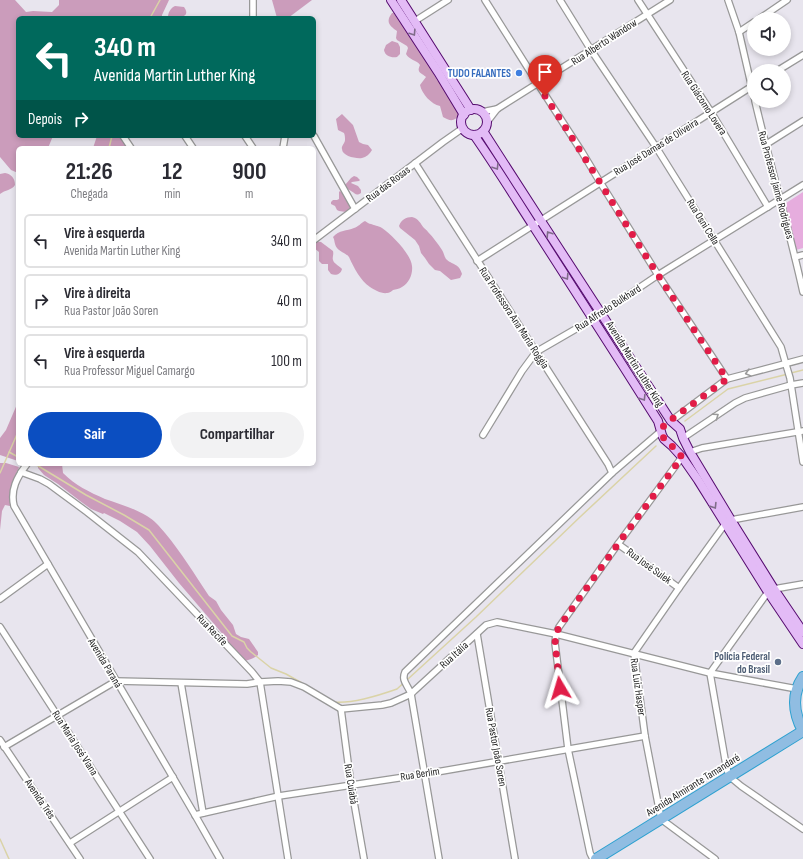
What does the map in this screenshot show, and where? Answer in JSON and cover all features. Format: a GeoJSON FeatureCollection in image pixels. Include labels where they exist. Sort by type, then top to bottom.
{"type":"FeatureCollection","features":[{"type":"Feature","properties":{"kind":"highway"},"geometry":{"type":"LineString","coordinates":[[803,677],[797,689],[795,703],[797,717],[803,731]]}},
{"type":"Feature","properties":{"kind":"highway","name":"Avenida Almirante Tamandaré"},"geometry":{"type":"LineString","coordinates":[[596,859],[803,731]]}},
{"type":"Feature","properties":{"kind":"main road"},"geometry":{"type":"LineString","coordinates":[[391,0],[464,115]]}},
{"type":"Feature","properties":{"kind":"main road"},"geometry":{"type":"LineString","coordinates":[[401,0],[472,110]]}},
{"type":"Feature","properties":{"kind":"main road"},"geometry":{"type":"LineString","coordinates":[[472,110],[482,112],[486,116],[487,122],[487,125],[483,131],[474,135],[466,132],[462,124],[464,115],[472,110]]}},
{"type":"Feature","properties":{"kind":"main road","name":"Avenida Martin Luther King"},"geometry":{"type":"LineString","coordinates":[[483,131],[671,421],[680,428],[701,478],[803,644]]}},
{"type":"Feature","properties":{"kind":"main road","name":"Avenida Martin Luther King"},"geometry":{"type":"LineString","coordinates":[[474,135],[493,162],[658,421],[664,439],[701,478]]}},
{"type":"Feature","properties":{"kind":"main road"},"geometry":{"type":"LineString","coordinates":[[629,376],[638,371]]}},
{"type":"Feature","properties":{"kind":"main road"},"geometry":{"type":"LineString","coordinates":[[661,430],[665,424],[671,421]]}},
{"type":"Feature","properties":{"kind":"main road"},"geometry":{"type":"LineString","coordinates":[[672,446],[678,444],[684,438]]}},
{"type":"Feature","properties":{"kind":"main road","name":"Avenida Martin Luther King"},"geometry":{"type":"LineString","coordinates":[[771,590],[803,632]]}},
{"type":"Feature","properties":{"kind":"street"},"geometry":{"type":"LineString","coordinates":[[253,0],[253,16]]}},
{"type":"Feature","properties":{"kind":"street"},"geometry":{"type":"LineString","coordinates":[[415,21],[448,0]]}},
{"type":"Feature","properties":{"kind":"street"},"geometry":{"type":"LineString","coordinates":[[485,0],[658,275],[727,379]]}},
{"type":"Feature","properties":{"kind":"street","name":"Rua Osni Cella"},"geometry":{"type":"LineString","coordinates":[[560,0],[591,50],[656,147],[781,347],[787,365],[801,431],[803,462]]}},
{"type":"Feature","properties":{"kind":"street","name":"Rua Giácomo Lovera"},"geometry":{"type":"LineString","coordinates":[[638,0],[646,15],[711,112],[768,207]]}},
{"type":"Feature","properties":{"kind":"street","name":"Rua Alberto Wandow"},"geometry":{"type":"LineString","coordinates":[[482,112],[497,109],[670,0]]}},
{"type":"Feature","properties":{"kind":"street"},"geometry":{"type":"LineString","coordinates":[[728,0],[739,32],[747,64]]}},
{"type":"Feature","properties":{"kind":"street"},"geometry":{"type":"LineString","coordinates":[[769,12],[787,0]]}},
{"type":"Feature","properties":{"kind":"street"},"geometry":{"type":"LineString","coordinates":[[739,32],[747,27]]}},
{"type":"Feature","properties":{"kind":"street"},"geometry":{"type":"LineString","coordinates":[[788,64],[803,55]]}},
{"type":"Feature","properties":{"kind":"street","name":"Rua José Damas de Oliveira"},"geometry":{"type":"LineString","coordinates":[[477,261],[747,90]]}},
{"type":"Feature","properties":{"kind":"street","name":"Rua Professor Jaime Rodrigues"},"geometry":{"type":"LineString","coordinates":[[757,108],[803,292]]}},
{"type":"Feature","properties":{"kind":"street","name":"Rua Alberto Wandow"},"geometry":{"type":"LineString","coordinates":[[487,122],[497,109]]}},
{"type":"Feature","properties":{"kind":"street"},"geometry":{"type":"LineString","coordinates":[[765,145],[803,121]]}},
{"type":"Feature","properties":{"kind":"street","name":"Rua das Rosas"},"geometry":{"type":"LineString","coordinates":[[316,238],[463,128]]}},
{"type":"Feature","properties":{"kind":"street"},"geometry":{"type":"LineString","coordinates":[[315,138],[355,209]]}},
{"type":"Feature","properties":{"kind":"street","name":"Rua Professora Ana Maria Roggia"},"geometry":{"type":"LineString","coordinates":[[415,164],[608,464],[612,473]]}},
{"type":"Feature","properties":{"kind":"street","name":"Rua Alfredo Bulkhard"},"geometry":{"type":"LineString","coordinates":[[483,435],[522,371],[536,352],[601,314],[658,275],[803,185]]}},
{"type":"Feature","properties":{"kind":"street"},"geometry":{"type":"LineString","coordinates":[[795,257],[803,255]]}},
{"type":"Feature","properties":{"kind":"street"},"geometry":{"type":"LineString","coordinates":[[671,421],[727,379],[787,365],[803,359]]}},
{"type":"Feature","properties":{"kind":"street"},"geometry":{"type":"LineString","coordinates":[[684,438],[735,403],[745,398],[803,383]]}},
{"type":"Feature","properties":{"kind":"street"},"geometry":{"type":"LineString","coordinates":[[432,859],[439,858],[411,694],[403,677],[406,672],[612,473],[661,430]]}},
{"type":"Feature","properties":{"kind":"street"},"geometry":{"type":"LineString","coordinates":[[690,452],[702,448],[801,431]]}},
{"type":"Feature","properties":{"kind":"street"},"geometry":{"type":"LineString","coordinates":[[593,859],[590,853],[568,749],[555,643],[556,634],[559,627],[618,544],[682,457]]}},
{"type":"Feature","properties":{"kind":"street","name":"Avenida Paraná"},"geometry":{"type":"LineString","coordinates":[[25,466],[13,490],[12,499],[14,506],[220,859]]}},
{"type":"Feature","properties":{"kind":"street","name":"Rua Recife"},"geometry":{"type":"LineString","coordinates":[[21,472],[49,484],[93,516],[138,552],[260,682]]}},
{"type":"Feature","properties":{"kind":"street"},"geometry":{"type":"LineString","coordinates":[[728,522],[803,508]]}},
{"type":"Feature","properties":{"kind":"street","name":"Rua Luiz Hasper"},"geometry":{"type":"LineString","coordinates":[[661,819],[645,736],[634,653],[679,588],[728,522]]}},
{"type":"Feature","properties":{"kind":"street","name":"Rua José Sulek"},"geometry":{"type":"LineString","coordinates":[[618,544],[679,588]]}},
{"type":"Feature","properties":{"kind":"street"},"geometry":{"type":"LineString","coordinates":[[0,599],[48,564]]}},
{"type":"Feature","properties":{"kind":"street"},"geometry":{"type":"LineString","coordinates":[[803,584],[771,590],[710,673],[729,776],[803,829]]}},
{"type":"Feature","properties":{"kind":"street","name":"Rua Itália"},"geometry":{"type":"LineString","coordinates":[[341,709],[382,705],[391,703],[411,694],[486,625],[497,622],[556,634],[710,673],[797,689]]}},
{"type":"Feature","properties":{"kind":"street","name":"Rua Maria José Viana"},"geometry":{"type":"LineString","coordinates":[[0,627],[150,859]]}},
{"type":"Feature","properties":{"kind":"street","name":"Rua Pastor João Soren"},"geometry":{"type":"LineString","coordinates":[[477,634],[515,859]]}},
{"type":"Feature","properties":{"kind":"street"},"geometry":{"type":"LineString","coordinates":[[4,747],[116,681],[247,684],[278,681],[291,682],[304,687],[341,709]]}},
{"type":"Feature","properties":{"kind":"street"},"geometry":{"type":"LineString","coordinates":[[260,682],[288,859]]}},
{"type":"Feature","properties":{"kind":"street"},"geometry":{"type":"LineString","coordinates":[[181,683],[203,813]]}},
{"type":"Feature","properties":{"kind":"street","name":"Rua Cuiabá"},"geometry":{"type":"LineString","coordinates":[[341,709],[351,785],[364,859]]}},
{"type":"Feature","properties":{"kind":"street","name":"Rua Berlim"},"geometry":{"type":"LineString","coordinates":[[195,815],[279,796],[425,774],[645,736]]}},
{"type":"Feature","properties":{"kind":"street","name":"Avenida Três"},"geometry":{"type":"LineString","coordinates":[[0,740],[80,859]]}},
{"type":"Feature","properties":{"kind":"street"},"geometry":{"type":"LineString","coordinates":[[70,843],[173,777]]}},
{"type":"Feature","properties":{"kind":"street"},"geometry":{"type":"LineString","coordinates":[[661,819],[715,859]]}},
{"type":"Feature","properties":{"kind":"shaded area"},"geometry":{"type":"Polygon","coordinates":[[[0,0],[15,0],[26,12],[52,12],[59,5],[59,0],[169,0],[162,16],[16,16],[16,138],[52,138],[49,146],[16,146],[16,172],[11,170],[0,157],[0,0]]]}},
{"type":"Feature","properties":{"kind":"shaded area"},"geometry":{"type":"Polygon","coordinates":[[[272,0],[312,0],[291,16],[276,16],[272,0]]]}},
{"type":"Feature","properties":{"kind":"shaded area"},"geometry":{"type":"Polygon","coordinates":[[[175,6],[184,7],[186,13],[184,16],[168,16],[171,9],[175,6]]]}},
{"type":"Feature","properties":{"kind":"shaded area"},"geometry":{"type":"Polygon","coordinates":[[[392,13],[394,13],[413,38],[416,46],[459,113],[454,120],[443,117],[440,106],[430,101],[423,92],[420,85],[426,77],[419,71],[419,63],[409,58],[406,54],[408,48],[407,46],[397,40],[397,31],[389,24],[389,19],[392,13]]]}},
{"type":"Feature","properties":{"kind":"shaded area"},"geometry":{"type":"Polygon","coordinates":[[[392,41],[398,43],[400,47],[400,54],[397,57],[389,56],[384,50],[386,45],[392,41]]]}},
{"type":"Feature","properties":{"kind":"shaded area"},"geometry":{"type":"Polygon","coordinates":[[[342,114],[353,125],[359,142],[368,145],[372,150],[365,157],[359,158],[344,154],[342,148],[345,141],[345,135],[338,130],[336,119],[342,114]]]}},
{"type":"Feature","properties":{"kind":"shaded area"},"geometry":{"type":"Polygon","coordinates":[[[96,138],[122,138],[128,146],[94,146],[96,138]]]}},
{"type":"Feature","properties":{"kind":"shaded area"},"geometry":{"type":"Polygon","coordinates":[[[5,173],[12,177],[15,185],[0,194],[0,174],[5,173]]]}},
{"type":"Feature","properties":{"kind":"shaded area"},"geometry":{"type":"Polygon","coordinates":[[[354,176],[360,180],[351,183],[358,186],[361,190],[361,193],[358,194],[348,189],[345,185],[354,176]]]}},
{"type":"Feature","properties":{"kind":"shaded area"},"geometry":{"type":"Polygon","coordinates":[[[340,191],[355,205],[346,212],[337,210],[335,206],[331,204],[333,200],[339,199],[340,191]]]}},
{"type":"Feature","properties":{"kind":"shaded area"},"geometry":{"type":"Polygon","coordinates":[[[803,192],[803,248],[796,250],[783,205],[803,192]]]}},
{"type":"Feature","properties":{"kind":"shaded area"},"geometry":{"type":"Polygon","coordinates":[[[412,217],[418,220],[434,238],[446,259],[461,270],[462,274],[460,278],[451,280],[440,271],[435,270],[421,253],[415,240],[400,228],[399,226],[402,221],[406,218],[412,217]]]}},
{"type":"Feature","properties":{"kind":"shaded area"},"geometry":{"type":"Polygon","coordinates":[[[365,221],[386,231],[396,240],[411,261],[412,272],[409,281],[401,288],[393,290],[389,293],[378,292],[366,284],[360,277],[349,257],[336,247],[333,237],[335,235],[355,227],[365,221]]]}},
{"type":"Feature","properties":{"kind":"shaded area"},"geometry":{"type":"Polygon","coordinates":[[[316,241],[321,242],[333,251],[334,261],[342,269],[338,274],[331,274],[328,270],[328,264],[322,264],[319,261],[319,252],[316,250],[316,241]]]}},
{"type":"Feature","properties":{"kind":"shaded area"},"geometry":{"type":"Polygon","coordinates":[[[16,407],[16,460],[0,455],[0,438],[6,430],[16,407]]]}},
{"type":"Feature","properties":{"kind":"shaded area"},"geometry":{"type":"Polygon","coordinates":[[[0,463],[6,463],[19,467],[15,477],[10,506],[5,505],[2,511],[0,530],[0,463]]]}},
{"type":"Feature","properties":{"kind":"shaded area"},"geometry":{"type":"Polygon","coordinates":[[[38,466],[62,466],[63,473],[82,488],[147,516],[163,531],[177,548],[209,596],[216,601],[233,625],[236,634],[249,639],[258,652],[258,655],[252,659],[242,661],[232,657],[230,645],[226,638],[137,532],[104,513],[103,514],[91,509],[44,475],[38,466]]]}},
{"type":"Feature","properties":{"kind":"waterway"},"geometry":{"type":"LineString","coordinates":[[151,16],[160,0]]}},
{"type":"Feature","properties":{"kind":"waterway"},"geometry":{"type":"LineString","coordinates":[[110,146],[112,138]]}},
{"type":"Feature","properties":{"kind":"waterway"},"geometry":{"type":"LineString","coordinates":[[791,373],[803,370]]}},
{"type":"Feature","properties":{"kind":"waterway"},"geometry":{"type":"LineString","coordinates":[[685,421],[728,389],[788,374]]}},
{"type":"Feature","properties":{"kind":"waterway"},"geometry":{"type":"LineString","coordinates":[[0,473],[16,437]]}},
{"type":"Feature","properties":{"kind":"waterway"},"geometry":{"type":"LineString","coordinates":[[334,702],[349,702],[397,689],[476,617],[656,446]]}},
{"type":"Feature","properties":{"kind":"waterway"},"geometry":{"type":"LineString","coordinates":[[9,452],[16,456]]}},
{"type":"Feature","properties":{"kind":"waterway"},"geometry":{"type":"LineString","coordinates":[[38,466],[86,495],[149,530],[232,636],[244,642],[251,652],[271,668],[302,683]]}},
{"type":"Feature","properties":{"kind":"waterway"},"geometry":{"type":"LineString","coordinates":[[0,839],[9,859]]}},
{"type":"Feature","properties":{"kind":"place","name":"TUDO FALANTES"},"geometry":{"type":"Point","coordinates":[519,73]}},
{"type":"Feature","properties":{"kind":"place","name":"Polícia Federal do Brasil"},"geometry":{"type":"Point","coordinates":[778,662]}},
{"type":"Feature","properties":{"kind":"route"},"geometry":{"type":"LineString","coordinates":[[545,96],[582,152],[658,275],[727,379],[665,424],[661,430],[664,439],[682,457],[559,627],[556,634],[555,643],[560,688]]}}]}
